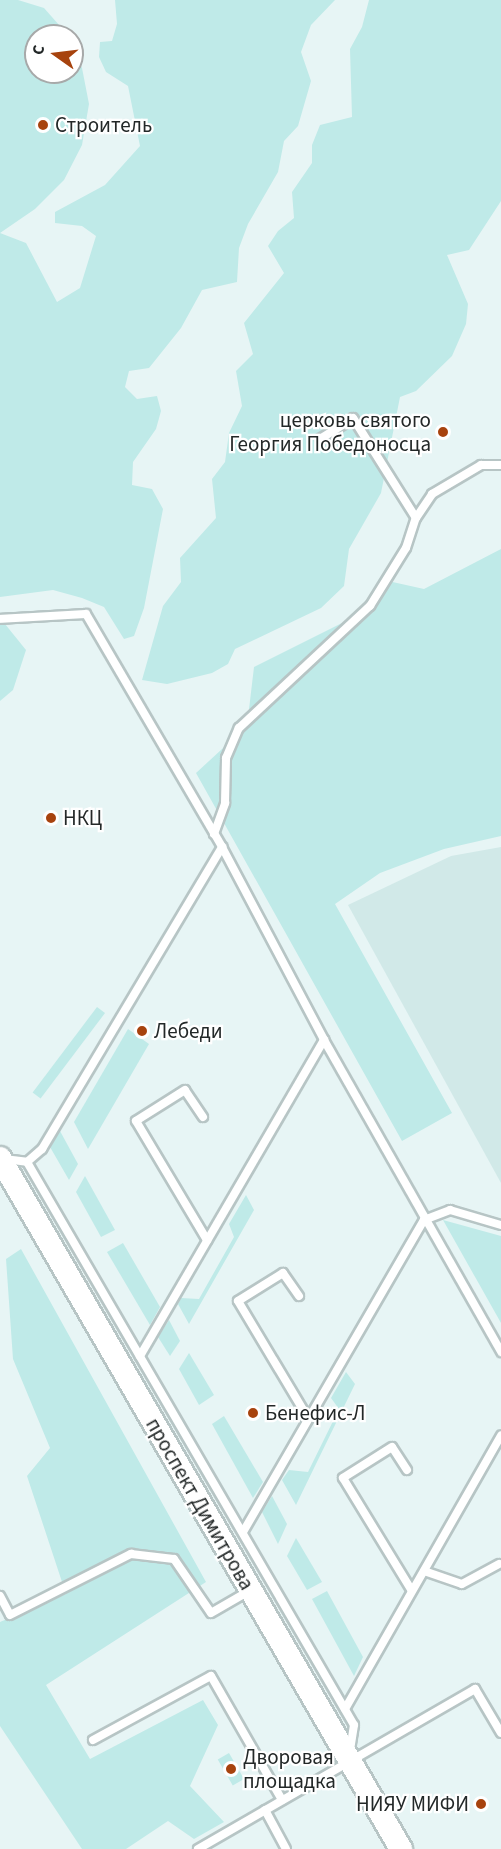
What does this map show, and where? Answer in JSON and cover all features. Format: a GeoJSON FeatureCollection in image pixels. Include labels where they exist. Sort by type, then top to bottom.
{"type":"FeatureCollection","features":[{"type":"Feature","properties":{"kind":"main road","name":"проспект Димитрова"},"geometry":{"type":"LineString","coordinates":[[0,1158],[401,1849]]}},
{"type":"Feature","properties":{"kind":"lane"},"geometry":{"type":"LineString","coordinates":[[320,439],[353,418],[416,518]]}},
{"type":"Feature","properties":{"kind":"lane"},"geometry":{"type":"LineString","coordinates":[[214,834],[225,803],[226,758],[239,728],[370,606],[406,548],[416,518],[432,494],[481,465],[501,465]]}},
{"type":"Feature","properties":{"kind":"lane"},"geometry":{"type":"LineString","coordinates":[[0,619],[86,614],[222,847],[324,1040],[424,1220],[501,1352]]}},
{"type":"Feature","properties":{"kind":"lane"},"geometry":{"type":"LineString","coordinates":[[0,1158],[27,1162],[42,1149],[222,847]]}},
{"type":"Feature","properties":{"kind":"lane"},"geometry":{"type":"LineString","coordinates":[[140,1356],[324,1040]]}},
{"type":"Feature","properties":{"kind":"lane"},"geometry":{"type":"LineString","coordinates":[[203,1117],[185,1090],[136,1121],[207,1240]]}},
{"type":"Feature","properties":{"kind":"lane"},"geometry":{"type":"LineString","coordinates":[[27,1162],[354,1725],[348,1761]]}},
{"type":"Feature","properties":{"kind":"lane"},"geometry":{"type":"LineString","coordinates":[[243,1532],[424,1220],[450,1210],[501,1225]]}},
{"type":"Feature","properties":{"kind":"lane"},"geometry":{"type":"LineString","coordinates":[[299,1296],[283,1273],[238,1300],[308,1418]]}},
{"type":"Feature","properties":{"kind":"lane"},"geometry":{"type":"LineString","coordinates":[[345,1709],[501,1435]]}},
{"type":"Feature","properties":{"kind":"lane"},"geometry":{"type":"LineString","coordinates":[[407,1470],[392,1447],[343,1478],[412,1591]]}},
{"type":"Feature","properties":{"kind":"lane"},"geometry":{"type":"LineString","coordinates":[[0,1596],[10,1615],[131,1554],[174,1559],[211,1613],[250,1590]]}},
{"type":"Feature","properties":{"kind":"lane"},"geometry":{"type":"LineString","coordinates":[[424,1570],[462,1584],[499,1564]]}},
{"type":"Feature","properties":{"kind":"lane"},"geometry":{"type":"LineString","coordinates":[[93,1740],[211,1676],[282,1800]]}},
{"type":"Feature","properties":{"kind":"lane"},"geometry":{"type":"LineString","coordinates":[[198,1849],[475,1689],[501,1733]]}},
{"type":"Feature","properties":{"kind":"lane"},"geometry":{"type":"LineString","coordinates":[[265,1810],[286,1849]]}},
{"type":"Feature","properties":{"kind":"shaded area","name":"Строитель"},"geometry":{"type":"Polygon","coordinates":[[[0,0],[18,0],[44,8],[58,24],[24,24],[24,84],[84,84],[84,78],[89,104],[82,145],[64,180],[35,209],[0,233],[0,0]]]}},
{"type":"Feature","properties":{"kind":"shaded area"},"geometry":{"type":"Polygon","coordinates":[[[115,0],[335,0],[311,25],[301,52],[311,81],[298,126],[284,141],[278,172],[248,224],[239,248],[237,282],[202,290],[181,328],[149,368],[129,371],[125,387],[137,399],[157,396],[161,411],[156,429],[133,462],[132,485],[152,489],[163,509],[144,608],[134,636],[124,639],[104,607],[82,598],[53,590],[0,597],[0,233],[26,243],[57,302],[80,288],[96,236],[82,226],[55,223],[55,212],[105,185],[140,146],[128,86],[106,72],[99,57],[100,42],[112,41],[117,24],[115,0]]]}},
{"type":"Feature","properties":{"kind":"shaded area"},"geometry":{"type":"Polygon","coordinates":[[[369,0],[501,0],[501,201],[469,250],[447,255],[468,304],[466,324],[452,356],[416,391],[400,397],[381,493],[349,549],[344,586],[321,608],[235,649],[228,664],[212,673],[167,684],[142,680],[163,606],[181,582],[180,558],[216,518],[212,479],[225,462],[229,433],[242,406],[236,371],[253,354],[244,323],[284,273],[268,246],[278,231],[294,218],[292,192],[312,163],[312,145],[320,125],[352,117],[350,49],[362,27],[369,0]]]}},
{"type":"Feature","properties":{"kind":"shaded area"},"geometry":{"type":"Polygon","coordinates":[[[501,549],[501,836],[444,849],[380,873],[335,904],[452,1113],[402,1141],[196,773],[247,726],[254,667],[354,617],[388,581],[424,589],[501,549]]]}},
{"type":"Feature","properties":{"kind":"shaded area"},"geometry":{"type":"Polygon","coordinates":[[[5,624],[26,650],[13,690],[0,701],[0,625],[5,624]]]}},
{"type":"Feature","properties":{"kind":"shaded area"},"geometry":{"type":"Polygon","coordinates":[[[501,847],[501,1183],[348,905],[451,856],[501,847]]]}},
{"type":"Feature","properties":{"kind":"shaded area"},"geometry":{"type":"Polygon","coordinates":[[[97,1007],[105,1013],[41,1098],[33,1092],[97,1007]]]}},
{"type":"Feature","properties":{"kind":"shaded area"},"geometry":{"type":"Polygon","coordinates":[[[128,1029],[149,1044],[88,1149],[74,1122],[128,1029]]]}},
{"type":"Feature","properties":{"kind":"shaded area"},"geometry":{"type":"Polygon","coordinates":[[[60,1131],[78,1164],[69,1180],[50,1147],[60,1131]]]}},
{"type":"Feature","properties":{"kind":"shaded area"},"geometry":{"type":"Polygon","coordinates":[[[85,1176],[115,1230],[101,1237],[76,1192],[85,1176]]]}},
{"type":"Feature","properties":{"kind":"shaded area"},"geometry":{"type":"Polygon","coordinates":[[[246,1195],[254,1210],[189,1324],[178,1304],[181,1298],[199,1299],[234,1237],[229,1224],[246,1195]]]}},
{"type":"Feature","properties":{"kind":"shaded area"},"geometry":{"type":"Polygon","coordinates":[[[443,1220],[501,1236],[501,1323],[443,1220]]]}},
{"type":"Feature","properties":{"kind":"shaded area"},"geometry":{"type":"Polygon","coordinates":[[[123,1243],[160,1307],[150,1325],[107,1252],[123,1243]]]}},
{"type":"Feature","properties":{"kind":"shaded area"},"geometry":{"type":"Polygon","coordinates":[[[21,1249],[206,1582],[46,1685],[90,1759],[203,1700],[218,1725],[190,1786],[224,1822],[194,1839],[168,1821],[126,1849],[82,1849],[0,1726],[0,1622],[66,1594],[27,1476],[50,1448],[13,1359],[6,1259],[21,1249]]]}},
{"type":"Feature","properties":{"kind":"shaded area"},"geometry":{"type":"Polygon","coordinates":[[[169,1320],[180,1341],[170,1356],[158,1337],[169,1320]]]}},
{"type":"Feature","properties":{"kind":"shaded area"},"geometry":{"type":"Polygon","coordinates":[[[189,1353],[214,1395],[199,1405],[179,1369],[189,1353]]]}},
{"type":"Feature","properties":{"kind":"shaded area"},"geometry":{"type":"Polygon","coordinates":[[[346,1372],[355,1384],[296,1505],[282,1480],[289,1470],[308,1472],[339,1409],[331,1398],[346,1372]]]}},
{"type":"Feature","properties":{"kind":"shaded area"},"geometry":{"type":"Polygon","coordinates":[[[224,1416],[263,1482],[253,1498],[212,1424],[224,1416]]]}},
{"type":"Feature","properties":{"kind":"shaded area"},"geometry":{"type":"Polygon","coordinates":[[[272,1496],[287,1524],[278,1544],[262,1512],[272,1496]]]}},
{"type":"Feature","properties":{"kind":"shaded area"},"geometry":{"type":"Polygon","coordinates":[[[296,1538],[322,1582],[307,1590],[287,1556],[296,1538]]]}},
{"type":"Feature","properties":{"kind":"shaded area"},"geometry":{"type":"Polygon","coordinates":[[[327,1591],[363,1657],[354,1676],[312,1599],[327,1591]]]}},
{"type":"Feature","properties":{"kind":"shaded area","name":"Дворовая площадка"},"geometry":{"type":"Polygon","coordinates":[[[229,1753],[244,1779],[233,1785],[218,1760],[229,1753]]]}},
{"type":"Feature","properties":{"kind":"place","name":"Строитель"},"geometry":{"type":"Point","coordinates":[43,125]}},
{"type":"Feature","properties":{"kind":"place","name":"церковь святого Георгия Победоносца"},"geometry":{"type":"Point","coordinates":[443,432]}},
{"type":"Feature","properties":{"kind":"place","name":"НКЦ"},"geometry":{"type":"Point","coordinates":[51,818]}},
{"type":"Feature","properties":{"kind":"place","name":"Лебеди"},"geometry":{"type":"Point","coordinates":[142,1031]}},
{"type":"Feature","properties":{"kind":"place","name":"Бенефис-Л"},"geometry":{"type":"Point","coordinates":[253,1413]}},
{"type":"Feature","properties":{"kind":"place","name":"Дворовая площадка"},"geometry":{"type":"Point","coordinates":[231,1769]}},
{"type":"Feature","properties":{"kind":"place","name":"НИЯУ МИФИ"},"geometry":{"type":"Point","coordinates":[481,1804]}}]}
